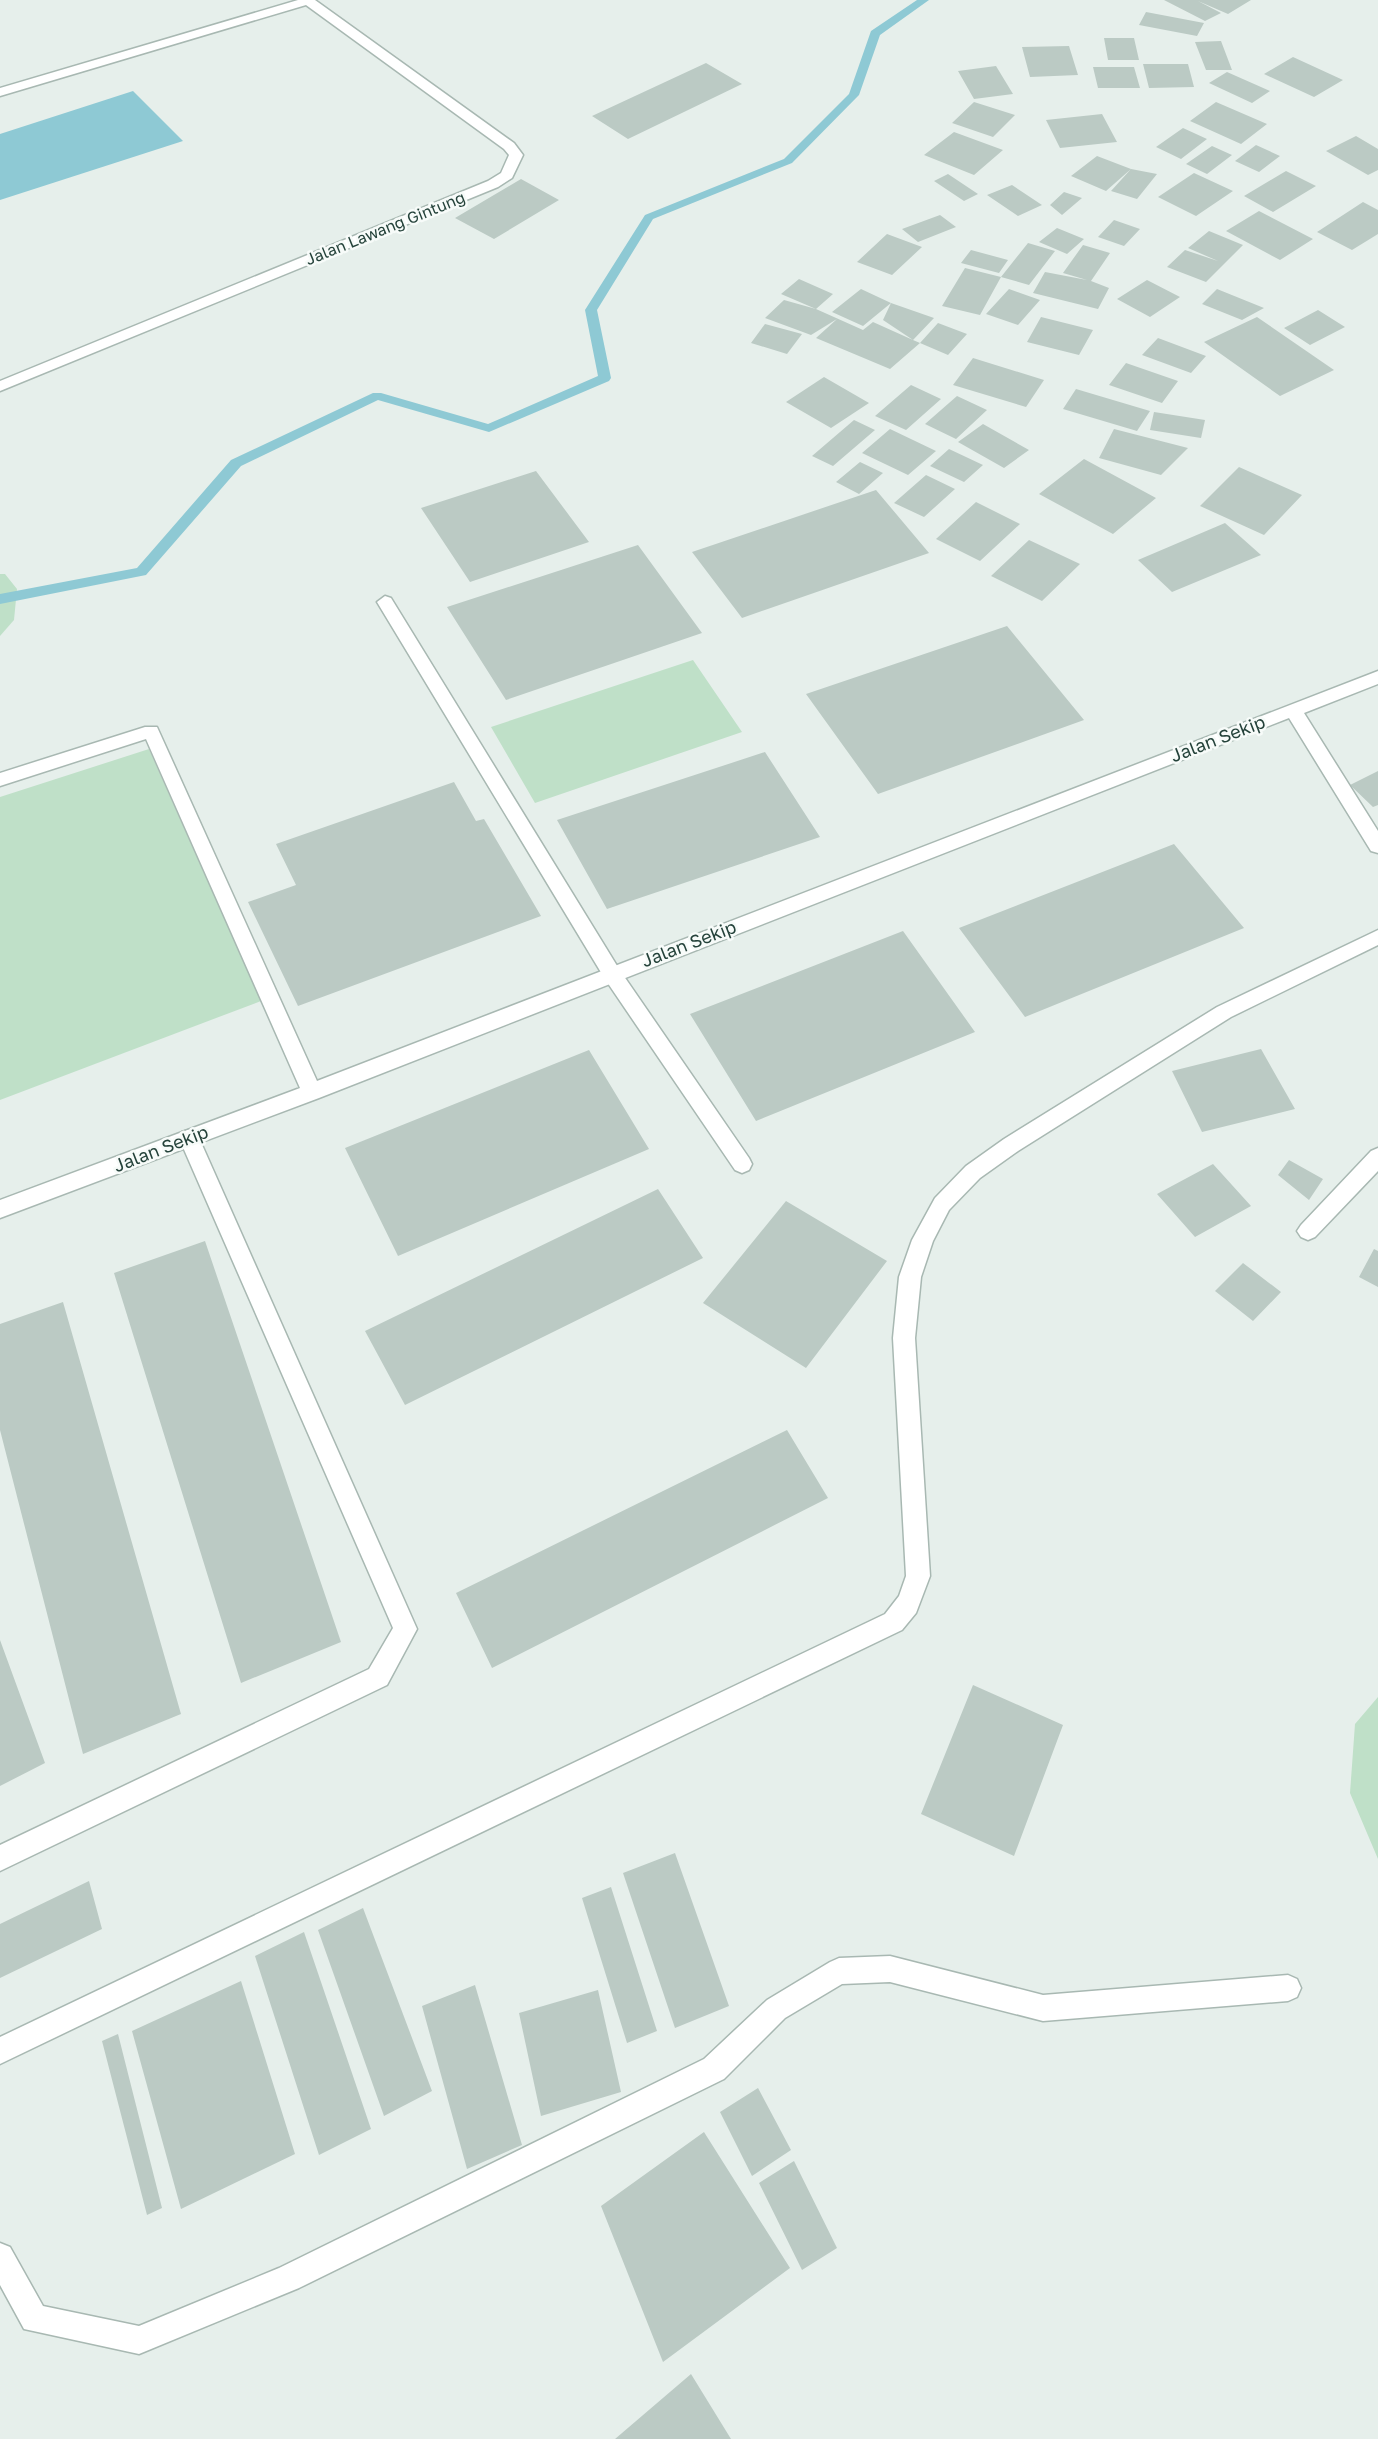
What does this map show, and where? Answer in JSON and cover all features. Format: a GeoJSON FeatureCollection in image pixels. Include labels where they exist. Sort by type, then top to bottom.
{"type":"FeatureCollection","features":[{"type":"Feature","properties":{"kind":"street","name":"Jalan Lawang Gintung"},"geometry":{"type":"LineString","coordinates":[[0,92],[307,0],[509,146],[516,156],[507,175],[468,194],[0,386]]}},
{"type":"Feature","properties":{"kind":"street"},"geometry":{"type":"LineString","coordinates":[[385,602],[612,974],[742,1164]]}},
{"type":"Feature","properties":{"kind":"street","name":"Jalan Sekip"},"geometry":{"type":"LineString","coordinates":[[0,1209],[312,1092],[1378,677]]}},
{"type":"Feature","properties":{"kind":"street"},"geometry":{"type":"LineString","coordinates":[[1293,710],[1378,845]]}},
{"type":"Feature","properties":{"kind":"street"},"geometry":{"type":"LineString","coordinates":[[0,780],[152,731],[312,1092]]}},
{"type":"Feature","properties":{"kind":"street"},"geometry":{"type":"LineString","coordinates":[[0,2051],[887,1627],[902,1616],[912,1598],[918,1576],[904,1338],[910,1277],[923,1240],[942,1204],[973,1172],[1011,1145],[1224,1012],[1378,937]]}},
{"type":"Feature","properties":{"kind":"street"},"geometry":{"type":"LineString","coordinates":[[0,1858],[378,1677],[405,1629],[189,1138]]}},
{"type":"Feature","properties":{"kind":"street"},"geometry":{"type":"LineString","coordinates":[[1308,1231],[1378,1157]]}},
{"type":"Feature","properties":{"kind":"street"},"geometry":{"type":"LineString","coordinates":[[0,2257],[34,2319],[139,2340],[289,2277],[714,2069],[776,2009],[839,1971],[890,1969],[1043,2008],[1289,1988]]}},
{"type":"Feature","properties":{"kind":"green space"},"geometry":{"type":"Polygon","coordinates":[[[0,574],[5,574],[17,589],[14,620],[0,636],[0,574]]]}},
{"type":"Feature","properties":{"kind":"green space"},"geometry":{"type":"Polygon","coordinates":[[[693,660],[742,732],[535,803],[491,727],[693,660]]]}},
{"type":"Feature","properties":{"kind":"green space"},"geometry":{"type":"Polygon","coordinates":[[[149,749],[261,1001],[0,1100],[0,797],[149,749]]]}},
{"type":"Feature","properties":{"kind":"green space"},"geometry":{"type":"Polygon","coordinates":[[[1378,1697],[1378,1859],[1350,1793],[1355,1724],[1378,1697]]]}},
{"type":"Feature","properties":{"kind":"water"},"geometry":{"type":"Polygon","coordinates":[[[133,91],[183,141],[0,200],[0,134],[133,91]]]}},
{"type":"Feature","properties":{"kind":"building"},"geometry":{"type":"Polygon","coordinates":[[[1164,0],[1251,0],[1228,14],[1198,1],[1221,13],[1205,21],[1164,0]]]}},
{"type":"Feature","properties":{"kind":"building"},"geometry":{"type":"Polygon","coordinates":[[[1146,12],[1204,23],[1197,36],[1139,25],[1146,12]]]}},
{"type":"Feature","properties":{"kind":"building"},"geometry":{"type":"Polygon","coordinates":[[[1104,38],[1134,38],[1139,60],[1108,60],[1104,38]]]}},
{"type":"Feature","properties":{"kind":"building"},"geometry":{"type":"Polygon","coordinates":[[[1221,41],[1232,70],[1206,70],[1195,42],[1221,41]]]}},
{"type":"Feature","properties":{"kind":"building"},"geometry":{"type":"Polygon","coordinates":[[[1069,46],[1078,75],[1030,77],[1022,47],[1069,46]]]}},
{"type":"Feature","properties":{"kind":"building"},"geometry":{"type":"Polygon","coordinates":[[[1293,57],[1343,80],[1314,97],[1264,74],[1293,57]]]}},
{"type":"Feature","properties":{"kind":"building"},"geometry":{"type":"Polygon","coordinates":[[[706,63],[742,84],[628,139],[592,116],[706,63]]]}},
{"type":"Feature","properties":{"kind":"building"},"geometry":{"type":"Polygon","coordinates":[[[1143,64],[1188,64],[1194,87],[1149,88],[1143,64]]]}},
{"type":"Feature","properties":{"kind":"building"},"geometry":{"type":"Polygon","coordinates":[[[996,66],[1013,94],[974,99],[958,71],[996,66]]]}},
{"type":"Feature","properties":{"kind":"building"},"geometry":{"type":"Polygon","coordinates":[[[1093,67],[1134,67],[1140,88],[1098,88],[1093,67]]]}},
{"type":"Feature","properties":{"kind":"building"},"geometry":{"type":"Polygon","coordinates":[[[1227,72],[1270,91],[1252,103],[1209,83],[1227,72]]]}},
{"type":"Feature","properties":{"kind":"building"},"geometry":{"type":"Polygon","coordinates":[[[974,102],[1015,115],[993,137],[952,123],[974,102]]]}},
{"type":"Feature","properties":{"kind":"building"},"geometry":{"type":"Polygon","coordinates":[[[1216,102],[1267,124],[1241,144],[1190,121],[1216,102]]]}},
{"type":"Feature","properties":{"kind":"building"},"geometry":{"type":"Polygon","coordinates":[[[1102,114],[1117,142],[1060,148],[1046,120],[1102,114]]]}},
{"type":"Feature","properties":{"kind":"building"},"geometry":{"type":"Polygon","coordinates":[[[1183,128],[1207,139],[1181,159],[1156,147],[1183,128]]]}},
{"type":"Feature","properties":{"kind":"building"},"geometry":{"type":"Polygon","coordinates":[[[954,132],[1003,150],[974,175],[924,155],[954,132]]]}},
{"type":"Feature","properties":{"kind":"building"},"geometry":{"type":"Polygon","coordinates":[[[1356,136],[1378,149],[1378,170],[1368,175],[1326,151],[1356,136]]]}},
{"type":"Feature","properties":{"kind":"building"},"geometry":{"type":"Polygon","coordinates":[[[1256,145],[1280,156],[1259,172],[1235,161],[1256,145]]]}},
{"type":"Feature","properties":{"kind":"building"},"geometry":{"type":"Polygon","coordinates":[[[1212,146],[1232,155],[1207,174],[1186,164],[1212,146]]]}},
{"type":"Feature","properties":{"kind":"building"},"geometry":{"type":"Polygon","coordinates":[[[1097,156],[1131,169],[1106,191],[1071,176],[1097,156]]]}},
{"type":"Feature","properties":{"kind":"building"},"geometry":{"type":"Polygon","coordinates":[[[1131,169],[1157,174],[1137,199],[1111,191],[1131,169]]]}},
{"type":"Feature","properties":{"kind":"building"},"geometry":{"type":"Polygon","coordinates":[[[1286,171],[1316,186],[1273,212],[1244,196],[1286,171]]]}},
{"type":"Feature","properties":{"kind":"building"},"geometry":{"type":"Polygon","coordinates":[[[1194,173],[1233,191],[1196,216],[1158,197],[1194,173]]]}},
{"type":"Feature","properties":{"kind":"building"},"geometry":{"type":"Polygon","coordinates":[[[948,174],[978,194],[964,201],[934,181],[948,174]]]}},
{"type":"Feature","properties":{"kind":"building"},"geometry":{"type":"Polygon","coordinates":[[[521,179],[559,200],[494,239],[455,218],[521,179]]]}},
{"type":"Feature","properties":{"kind":"building"},"geometry":{"type":"Polygon","coordinates":[[[1012,185],[1042,205],[1018,216],[987,195],[1012,185]]]}},
{"type":"Feature","properties":{"kind":"building"},"geometry":{"type":"Polygon","coordinates":[[[1064,192],[1082,198],[1062,215],[1050,205],[1064,192]]]}},
{"type":"Feature","properties":{"kind":"building"},"geometry":{"type":"Polygon","coordinates":[[[1363,202],[1378,210],[1378,234],[1352,250],[1317,232],[1363,202]]]}},
{"type":"Feature","properties":{"kind":"building"},"geometry":{"type":"Polygon","coordinates":[[[1259,211],[1313,239],[1280,260],[1226,231],[1259,211]]]}},
{"type":"Feature","properties":{"kind":"building"},"geometry":{"type":"Polygon","coordinates":[[[940,215],[956,227],[918,242],[902,229],[940,215]]]}},
{"type":"Feature","properties":{"kind":"building"},"geometry":{"type":"Polygon","coordinates":[[[1114,220],[1140,229],[1124,246],[1098,237],[1114,220]]]}},
{"type":"Feature","properties":{"kind":"building"},"geometry":{"type":"Polygon","coordinates":[[[1057,228],[1084,239],[1067,254],[1039,242],[1057,228]]]}},
{"type":"Feature","properties":{"kind":"building"},"geometry":{"type":"Polygon","coordinates":[[[1209,231],[1243,245],[1206,282],[1167,267],[1185,250],[1218,261],[1188,248],[1209,231]]]}},
{"type":"Feature","properties":{"kind":"building"},"geometry":{"type":"Polygon","coordinates":[[[887,234],[922,247],[892,275],[857,262],[887,234]]]}},
{"type":"Feature","properties":{"kind":"building"},"geometry":{"type":"Polygon","coordinates":[[[1028,243],[1055,251],[1029,285],[1001,277],[1028,243]]]}},
{"type":"Feature","properties":{"kind":"building"},"geometry":{"type":"Polygon","coordinates":[[[1083,245],[1110,253],[1091,281],[1109,288],[1098,309],[1033,293],[1045,272],[1087,280],[1063,273],[1083,245]]]}},
{"type":"Feature","properties":{"kind":"building"},"geometry":{"type":"Polygon","coordinates":[[[971,250],[1008,260],[999,273],[961,263],[971,250]]]}},
{"type":"Feature","properties":{"kind":"building"},"geometry":{"type":"Polygon","coordinates":[[[965,268],[1001,277],[980,315],[942,306],[965,268]]]}},
{"type":"Feature","properties":{"kind":"building"},"geometry":{"type":"Polygon","coordinates":[[[799,279],[833,294],[816,309],[781,294],[799,279]]]}},
{"type":"Feature","properties":{"kind":"building"},"geometry":{"type":"Polygon","coordinates":[[[1147,280],[1180,297],[1150,317],[1117,299],[1147,280]]]}},
{"type":"Feature","properties":{"kind":"building"},"geometry":{"type":"Polygon","coordinates":[[[861,289],[891,303],[863,326],[832,312],[861,289]]]}},
{"type":"Feature","properties":{"kind":"building"},"geometry":{"type":"Polygon","coordinates":[[[1009,289],[1040,300],[1018,325],[986,314],[1009,289]]]}},
{"type":"Feature","properties":{"kind":"building"},"geometry":{"type":"Polygon","coordinates":[[[1217,289],[1264,308],[1242,320],[1202,304],[1217,289]]]}},
{"type":"Feature","properties":{"kind":"building"},"geometry":{"type":"Polygon","coordinates":[[[784,300],[816,309],[863,330],[873,322],[920,343],[890,369],[816,338],[837,319],[811,335],[765,318],[784,300]]]}},
{"type":"Feature","properties":{"kind":"building"},"geometry":{"type":"Polygon","coordinates":[[[891,303],[934,318],[913,340],[883,320],[891,303]]]}},
{"type":"Feature","properties":{"kind":"building"},"geometry":{"type":"Polygon","coordinates":[[[1318,310],[1345,327],[1310,345],[1284,328],[1318,310]]]}},
{"type":"Feature","properties":{"kind":"building"},"geometry":{"type":"Polygon","coordinates":[[[1041,317],[1093,330],[1079,355],[1027,342],[1041,317]]]}},
{"type":"Feature","properties":{"kind":"building"},"geometry":{"type":"Polygon","coordinates":[[[1257,317],[1334,370],[1280,396],[1204,342],[1257,317]]]}},
{"type":"Feature","properties":{"kind":"building"},"geometry":{"type":"Polygon","coordinates":[[[938,323],[967,334],[948,355],[920,343],[938,323]]]}},
{"type":"Feature","properties":{"kind":"building"},"geometry":{"type":"Polygon","coordinates":[[[765,324],[802,334],[787,354],[751,343],[765,324]]]}},
{"type":"Feature","properties":{"kind":"building"},"geometry":{"type":"Polygon","coordinates":[[[1158,338],[1206,356],[1191,373],[1142,355],[1158,338]]]}},
{"type":"Feature","properties":{"kind":"building"},"geometry":{"type":"Polygon","coordinates":[[[973,358],[1044,380],[1026,407],[953,385],[973,358]]]}},
{"type":"Feature","properties":{"kind":"building"},"geometry":{"type":"Polygon","coordinates":[[[1126,363],[1178,381],[1162,403],[1109,385],[1126,363]]]}},
{"type":"Feature","properties":{"kind":"building"},"geometry":{"type":"Polygon","coordinates":[[[824,377],[869,403],[831,428],[786,402],[824,377]]]}},
{"type":"Feature","properties":{"kind":"building"},"geometry":{"type":"Polygon","coordinates":[[[911,385],[941,399],[906,430],[875,416],[911,385]]]}},
{"type":"Feature","properties":{"kind":"building"},"geometry":{"type":"Polygon","coordinates":[[[1076,389],[1150,411],[1137,431],[1063,409],[1076,389]]]}},
{"type":"Feature","properties":{"kind":"building"},"geometry":{"type":"Polygon","coordinates":[[[957,396],[987,410],[956,439],[925,424],[957,396]]]}},
{"type":"Feature","properties":{"kind":"building"},"geometry":{"type":"Polygon","coordinates":[[[1154,412],[1205,420],[1201,438],[1150,430],[1154,412]]]}},
{"type":"Feature","properties":{"kind":"building"},"geometry":{"type":"Polygon","coordinates":[[[854,420],[875,430],[833,466],[812,456],[854,420]]]}},
{"type":"Feature","properties":{"kind":"building"},"geometry":{"type":"Polygon","coordinates":[[[983,424],[1029,450],[1004,468],[958,442],[983,424]]]}},
{"type":"Feature","properties":{"kind":"building"},"geometry":{"type":"Polygon","coordinates":[[[890,429],[936,451],[908,475],[862,453],[890,429]]]}},
{"type":"Feature","properties":{"kind":"building"},"geometry":{"type":"Polygon","coordinates":[[[1114,429],[1188,448],[1161,475],[1099,458],[1114,429]]]}},
{"type":"Feature","properties":{"kind":"building"},"geometry":{"type":"Polygon","coordinates":[[[949,449],[983,465],[964,482],[930,466],[949,449]]]}},
{"type":"Feature","properties":{"kind":"building"},"geometry":{"type":"Polygon","coordinates":[[[1084,459],[1156,498],[1113,534],[1039,494],[1084,459]]]}},
{"type":"Feature","properties":{"kind":"building"},"geometry":{"type":"Polygon","coordinates":[[[860,462],[883,473],[859,494],[836,482],[860,462]]]}},
{"type":"Feature","properties":{"kind":"building"},"geometry":{"type":"Polygon","coordinates":[[[1239,467],[1302,495],[1264,535],[1200,506],[1239,467]]]}},
{"type":"Feature","properties":{"kind":"building"},"geometry":{"type":"Polygon","coordinates":[[[536,471],[589,542],[470,582],[421,508],[536,471]]]}},
{"type":"Feature","properties":{"kind":"building"},"geometry":{"type":"Polygon","coordinates":[[[926,475],[955,489],[924,517],[894,503],[926,475]]]}},
{"type":"Feature","properties":{"kind":"building"},"geometry":{"type":"Polygon","coordinates":[[[876,490],[929,553],[742,618],[692,552],[876,490]]]}},
{"type":"Feature","properties":{"kind":"building"},"geometry":{"type":"Polygon","coordinates":[[[976,502],[1020,524],[980,561],[936,539],[976,502]]]}},
{"type":"Feature","properties":{"kind":"building"},"geometry":{"type":"Polygon","coordinates":[[[1225,523],[1261,555],[1172,592],[1138,560],[1225,523]]]}},
{"type":"Feature","properties":{"kind":"building"},"geometry":{"type":"Polygon","coordinates":[[[1029,540],[1080,564],[1042,601],[991,576],[1029,540]]]}},
{"type":"Feature","properties":{"kind":"building"},"geometry":{"type":"Polygon","coordinates":[[[638,545],[702,633],[506,700],[447,607],[638,545]]]}},
{"type":"Feature","properties":{"kind":"building"},"geometry":{"type":"Polygon","coordinates":[[[1007,626],[1084,720],[878,794],[806,694],[1007,626]]]}},
{"type":"Feature","properties":{"kind":"building"},"geometry":{"type":"Polygon","coordinates":[[[765,752],[820,837],[607,909],[557,820],[765,752]]]}},
{"type":"Feature","properties":{"kind":"building"},"geometry":{"type":"Polygon","coordinates":[[[1378,771],[1378,805],[1373,807],[1350,785],[1378,771]]]}},
{"type":"Feature","properties":{"kind":"building"},"geometry":{"type":"Polygon","coordinates":[[[454,782],[476,821],[484,819],[541,916],[298,1006],[248,902],[296,885],[276,844],[454,782]]]}},
{"type":"Feature","properties":{"kind":"building"},"geometry":{"type":"Polygon","coordinates":[[[1174,844],[1244,928],[1025,1017],[959,928],[1174,844]]]}},
{"type":"Feature","properties":{"kind":"building"},"geometry":{"type":"Polygon","coordinates":[[[903,931],[975,1032],[756,1121],[690,1014],[903,931]]]}},
{"type":"Feature","properties":{"kind":"building"},"geometry":{"type":"Polygon","coordinates":[[[1261,1049],[1295,1109],[1202,1132],[1172,1071],[1261,1049]]]}},
{"type":"Feature","properties":{"kind":"building"},"geometry":{"type":"Polygon","coordinates":[[[589,1050],[649,1149],[398,1256],[345,1148],[589,1050]]]}},
{"type":"Feature","properties":{"kind":"building"},"geometry":{"type":"Polygon","coordinates":[[[1289,1160],[1323,1179],[1309,1200],[1278,1175],[1289,1160]]]}},
{"type":"Feature","properties":{"kind":"building"},"geometry":{"type":"Polygon","coordinates":[[[1213,1164],[1251,1206],[1195,1237],[1157,1194],[1213,1164]]]}},
{"type":"Feature","properties":{"kind":"building"},"geometry":{"type":"Polygon","coordinates":[[[658,1189],[703,1258],[405,1405],[365,1331],[658,1189]]]}},
{"type":"Feature","properties":{"kind":"building"},"geometry":{"type":"Polygon","coordinates":[[[786,1201],[887,1261],[806,1368],[703,1303],[786,1201]]]}},
{"type":"Feature","properties":{"kind":"building"},"geometry":{"type":"Polygon","coordinates":[[[205,1241],[341,1642],[241,1683],[114,1273],[205,1241]]]}},
{"type":"Feature","properties":{"kind":"building"},"geometry":{"type":"Polygon","coordinates":[[[1374,1249],[1378,1251],[1378,1287],[1359,1277],[1374,1249]]]}},
{"type":"Feature","properties":{"kind":"building"},"geometry":{"type":"Polygon","coordinates":[[[1243,1263],[1281,1292],[1253,1321],[1215,1291],[1243,1263]]]}},
{"type":"Feature","properties":{"kind":"building"},"geometry":{"type":"Polygon","coordinates":[[[63,1302],[181,1714],[83,1754],[0,1430],[0,1324],[63,1302]]]}},
{"type":"Feature","properties":{"kind":"building"},"geometry":{"type":"Polygon","coordinates":[[[787,1430],[828,1498],[492,1668],[456,1593],[787,1430]]]}},
{"type":"Feature","properties":{"kind":"building"},"geometry":{"type":"Polygon","coordinates":[[[0,1640],[45,1763],[0,1786],[0,1640]]]}},
{"type":"Feature","properties":{"kind":"building"},"geometry":{"type":"Polygon","coordinates":[[[973,1685],[1063,1725],[1014,1856],[921,1814],[973,1685]]]}},
{"type":"Feature","properties":{"kind":"building"},"geometry":{"type":"Polygon","coordinates":[[[675,1853],[729,2006],[675,2028],[623,1873],[675,1853]]]}},
{"type":"Feature","properties":{"kind":"building"},"geometry":{"type":"Polygon","coordinates":[[[89,1881],[102,1929],[0,1978],[0,1924],[89,1881]]]}},
{"type":"Feature","properties":{"kind":"building"},"geometry":{"type":"Polygon","coordinates":[[[611,1887],[657,2031],[627,2043],[582,1898],[611,1887]]]}},
{"type":"Feature","properties":{"kind":"building"},"geometry":{"type":"Polygon","coordinates":[[[363,1908],[432,2091],[384,2116],[318,1930],[363,1908]]]}},
{"type":"Feature","properties":{"kind":"building"},"geometry":{"type":"Polygon","coordinates":[[[304,1932],[371,2129],[319,2155],[255,1956],[304,1932]]]}},
{"type":"Feature","properties":{"kind":"building"},"geometry":{"type":"Polygon","coordinates":[[[241,1981],[295,2154],[181,2209],[132,2031],[241,1981]]]}},
{"type":"Feature","properties":{"kind":"building"},"geometry":{"type":"Polygon","coordinates":[[[475,1985],[522,2145],[467,2169],[422,2006],[475,1985]]]}},
{"type":"Feature","properties":{"kind":"building"},"geometry":{"type":"Polygon","coordinates":[[[598,1990],[621,2092],[541,2116],[519,2013],[598,1990]]]}},
{"type":"Feature","properties":{"kind":"building"},"geometry":{"type":"Polygon","coordinates":[[[118,2034],[162,2208],[147,2215],[102,2041],[118,2034]]]}},
{"type":"Feature","properties":{"kind":"building"},"geometry":{"type":"Polygon","coordinates":[[[758,2088],[791,2150],[752,2176],[720,2112],[758,2088]]]}},
{"type":"Feature","properties":{"kind":"building"},"geometry":{"type":"Polygon","coordinates":[[[704,2132],[790,2268],[663,2362],[601,2206],[704,2132]]]}},
{"type":"Feature","properties":{"kind":"building"},"geometry":{"type":"Polygon","coordinates":[[[794,2161],[837,2248],[802,2270],[759,2183],[794,2161]]]}},
{"type":"Feature","properties":{"kind":"building"},"geometry":{"type":"Polygon","coordinates":[[[691,2374],[731,2439],[615,2439],[691,2374]]]}},
{"type":"Feature","properties":{"kind":"waterway"},"geometry":{"type":"LineString","coordinates":[[0,599],[141,572],[236,463],[377,396],[489,428],[605,378],[591,310],[649,217],[788,161],[854,95],[875,33],[924,0]]}}]}
